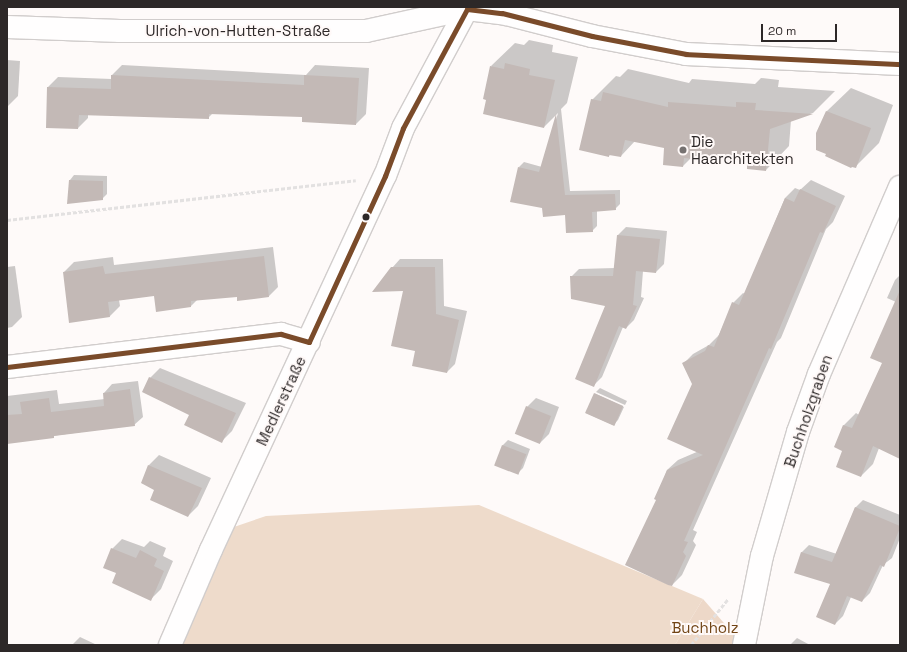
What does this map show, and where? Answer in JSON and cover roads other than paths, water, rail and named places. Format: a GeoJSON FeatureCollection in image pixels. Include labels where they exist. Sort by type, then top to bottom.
{"type":"FeatureCollection","features":[{"type":"Feature","properties":{"kind":"street","name":"Ulrich-von-Hutten-Straße"},"geometry":{"type":"LineString","coordinates":[[7,27],[128,31],[366,31],[467,8]]}},
{"type":"Feature","properties":{"kind":"street"},"geometry":{"type":"LineString","coordinates":[[467,8],[502,14],[592,36],[686,54],[900,64]]}},
{"type":"Feature","properties":{"kind":"street","name":"Medlerstraße"},"geometry":{"type":"LineString","coordinates":[[170,645],[211,550],[385,176],[403,128],[467,8]]}},
{"type":"Feature","properties":{"kind":"street","name":"Buchholzgraben"},"geometry":{"type":"LineString","coordinates":[[744,645],[762,556],[798,432],[818,374],[900,187]]}},
{"type":"Feature","properties":{"kind":"street"},"geometry":{"type":"LineString","coordinates":[[7,367],[281,334],[309,342]]}},
{"type":"Feature","properties":{"kind":"place","name":"Die Haarchitekten"},"geometry":{"type":"Point","coordinates":[683,150]}},
{"type":"Feature","properties":{"kind":"park label","name":"Buchholz"},"geometry":{"type":"Point","coordinates":[705,628]}}]}
